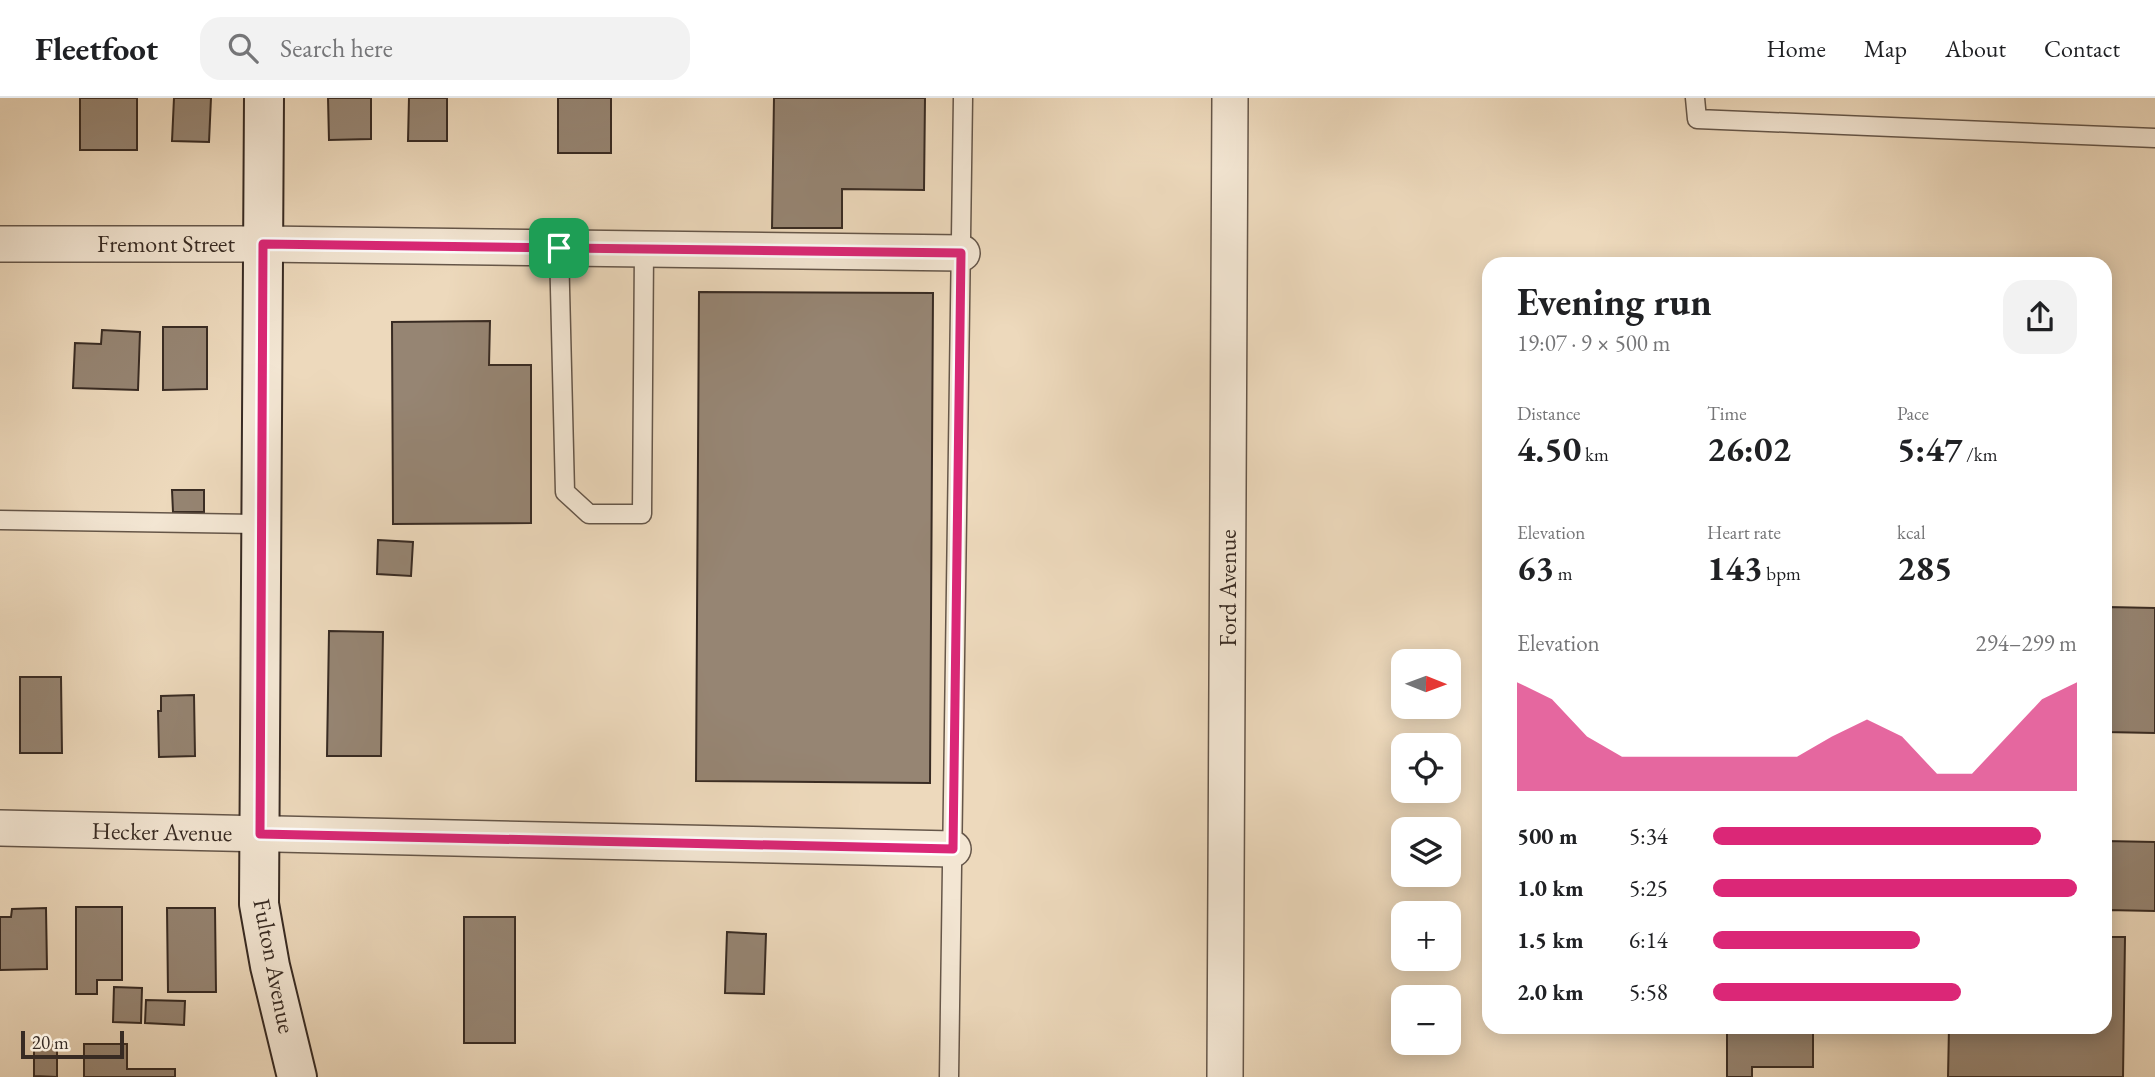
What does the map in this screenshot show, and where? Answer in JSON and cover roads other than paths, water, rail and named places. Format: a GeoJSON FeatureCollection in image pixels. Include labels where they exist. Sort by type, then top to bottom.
{"type":"FeatureCollection","features":[{"type":"Feature","properties":{"kind":"street","name":"Fulton Avenue"},"geometry":{"type":"LineString","coordinates":[[264,98],[259,904],[270,967],[297,1077]]}},
{"type":"Feature","properties":{"kind":"street","name":"Ford Avenue"},"geometry":{"type":"LineString","coordinates":[[1225,1077],[1230,98]]}},
{"type":"Feature","properties":{"kind":"street","name":"Fremont Street"},"geometry":{"type":"LineString","coordinates":[[0,244],[263,244],[961,253]]}},
{"type":"Feature","properties":{"kind":"street","name":"Hecker Avenue"},"geometry":{"type":"LineString","coordinates":[[0,828],[953,849]]}},
{"type":"Feature","properties":{"kind":"lane"},"geometry":{"type":"LineString","coordinates":[[949,1077],[962,98]]}},
{"type":"Feature","properties":{"kind":"lane"},"geometry":{"type":"LineString","coordinates":[[1695,98],[1697,119],[2155,138]]}},
{"type":"Feature","properties":{"kind":"lane"},"geometry":{"type":"LineString","coordinates":[[559,248],[565,492],[589,514],[642,514],[644,250]]}},
{"type":"Feature","properties":{"kind":"lane"},"geometry":{"type":"LineString","coordinates":[[0,520],[262,524]]}}]}
